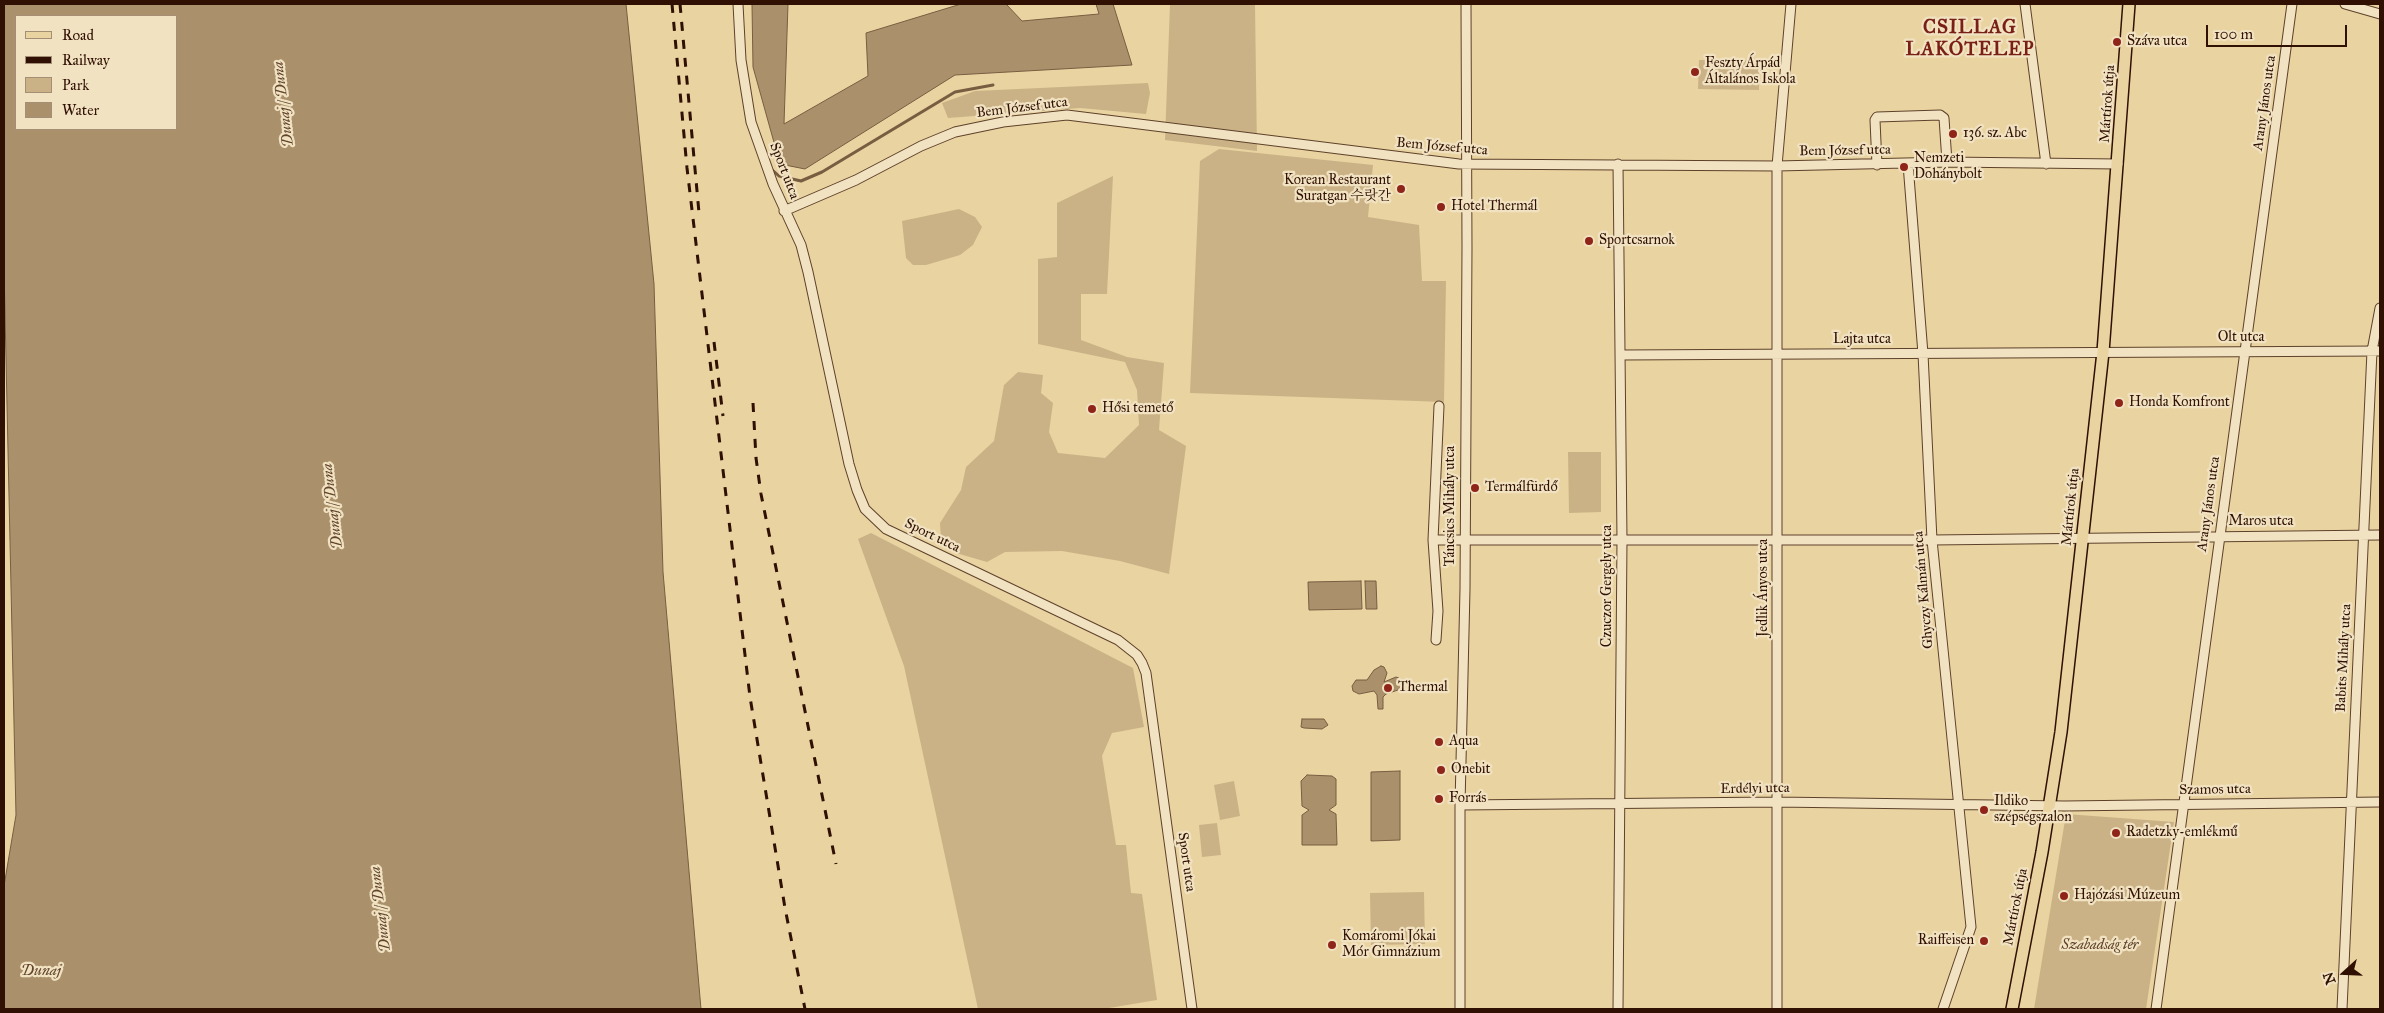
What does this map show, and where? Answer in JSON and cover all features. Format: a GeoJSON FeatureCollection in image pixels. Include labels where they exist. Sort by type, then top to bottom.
{"type":"FeatureCollection","features":[{"type":"Feature","properties":{"kind":"main road","name":"Mártírok útja"},"geometry":{"type":"LineString","coordinates":[[2012,1009],[2050,806],[2082,538],[2103,352],[2129,4]]}},
{"type":"Feature","properties":{"kind":"street","name":"Sport utca"},"geometry":{"type":"LineString","coordinates":[[738,4],[741,60],[751,122],[784,211],[800,245],[808,272],[850,464],[857,490],[866,509],[886,529],[1118,640],[1137,655],[1142,663],[1146,673],[1192,1009]]}},
{"type":"Feature","properties":{"kind":"street","name":"Táncsics Mihály utca"},"geometry":{"type":"LineString","coordinates":[[1460,1009],[1460,804],[1467,247],[1466,4]]}},
{"type":"Feature","properties":{"kind":"street"},"geometry":{"type":"LineString","coordinates":[[1777,166],[1791,4]]}},
{"type":"Feature","properties":{"kind":"street"},"geometry":{"type":"LineString","coordinates":[[2025,4],[2046,164]]}},
{"type":"Feature","properties":{"kind":"street","name":"Arany János utca"},"geometry":{"type":"LineString","coordinates":[[2156,1009],[2292,4]]}},
{"type":"Feature","properties":{"kind":"street"},"geometry":{"type":"LineString","coordinates":[[2345,4],[2380,14]]}},
{"type":"Feature","properties":{"kind":"street"},"geometry":{"type":"LineString","coordinates":[[1877,165],[1875,120],[1877,117],[1940,115],[1944,118],[1947,162]]}},
{"type":"Feature","properties":{"kind":"street","name":"Bem József utca"},"geometry":{"type":"LineString","coordinates":[[784,211],[829,192],[941,137],[972,128],[1049,116],[1093,117],[1426,162],[1466,164],[1777,166],[1947,162],[2118,164]]}},
{"type":"Feature","properties":{"kind":"street","name":"Czuczor Gergely utca"},"geometry":{"type":"LineString","coordinates":[[1618,164],[1622,540],[1618,1009]]}},
{"type":"Feature","properties":{"kind":"street","name":"Ghyczy Kálmán utca"},"geometry":{"type":"LineString","coordinates":[[1908,164],[1923,354],[1932,540],[1971,927],[1943,1009]]}},
{"type":"Feature","properties":{"kind":"street","name":"Jedlik Ányos utca"},"geometry":{"type":"LineString","coordinates":[[1777,166],[1777,1009]]}},
{"type":"Feature","properties":{"kind":"street","name":"Babits Mihály utca"},"geometry":{"type":"LineString","coordinates":[[2342,1009],[2363,535],[2380,308]]}},
{"type":"Feature","properties":{"kind":"street","name":"Olt utca"},"geometry":{"type":"LineString","coordinates":[[2103,352],[2376,351]]}},
{"type":"Feature","properties":{"kind":"street","name":"Lajta utca"},"geometry":{"type":"LineString","coordinates":[[1621,355],[2103,352]]}},
{"type":"Feature","properties":{"kind":"street"},"geometry":{"type":"LineString","coordinates":[[1436,640],[1438,611],[1434,540],[1439,406]]}},
{"type":"Feature","properties":{"kind":"street","name":"Maros utca"},"geometry":{"type":"LineString","coordinates":[[1434,540],[1932,540],[2219,535],[2380,535]]}},
{"type":"Feature","properties":{"kind":"street","name":"Erdélyi utca"},"geometry":{"type":"LineString","coordinates":[[1460,804],[1777,802],[1958,803],[2050,806]]}},
{"type":"Feature","properties":{"kind":"street","name":"Szamos utca"},"geometry":{"type":"LineString","coordinates":[[2050,806],[2380,802]]}},
{"type":"Feature","properties":{"kind":"green space"},"geometry":{"type":"Polygon","coordinates":[[[1170,4],[1255,4],[1257,151],[1165,140],[1170,4]]]}},
{"type":"Feature","properties":{"kind":"green space"},"geometry":{"type":"Polygon","coordinates":[[[1699,60],[1759,60],[1759,90],[1698,89],[1699,60]]]}},
{"type":"Feature","properties":{"kind":"green space"},"geometry":{"type":"Polygon","coordinates":[[[1148,83],[1150,93],[1146,114],[1080,108],[948,118],[942,103],[975,91],[1148,83]]]}},
{"type":"Feature","properties":{"kind":"green space"},"geometry":{"type":"Polygon","coordinates":[[[1219,149],[1373,165],[1368,217],[1419,225],[1422,281],[1446,281],[1444,402],[1190,393],[1200,161],[1219,149]]]}},
{"type":"Feature","properties":{"kind":"green space"},"geometry":{"type":"Polygon","coordinates":[[[1113,176],[1107,294],[1081,294],[1081,340],[1127,357],[1164,363],[1159,430],[1186,446],[1169,574],[1120,561],[1062,551],[1005,552],[987,562],[956,553],[941,540],[940,523],[961,490],[966,467],[994,441],[1004,385],[1018,372],[1043,375],[1041,393],[1053,403],[1049,432],[1058,453],[1105,458],[1139,425],[1137,390],[1125,362],[1038,344],[1038,259],[1057,257],[1057,203],[1113,176]]]}},
{"type":"Feature","properties":{"kind":"green space"},"geometry":{"type":"Polygon","coordinates":[[[959,209],[975,217],[982,227],[973,245],[960,255],[926,265],[913,265],[906,258],[902,221],[959,209]]]}},
{"type":"Feature","properties":{"kind":"green space"},"geometry":{"type":"Polygon","coordinates":[[[1568,452],[1601,452],[1601,512],[1569,513],[1568,452]]]}},
{"type":"Feature","properties":{"kind":"green space"},"geometry":{"type":"Polygon","coordinates":[[[871,533],[1133,668],[1144,727],[1112,733],[1102,756],[1116,845],[1126,845],[1131,893],[1142,894],[1157,1000],[1103,1009],[978,1009],[904,666],[858,539],[871,533]]]}},
{"type":"Feature","properties":{"kind":"green space"},"geometry":{"type":"Polygon","coordinates":[[[1234,781],[1240,816],[1220,820],[1214,785],[1234,781]]]}},
{"type":"Feature","properties":{"kind":"green space","name":"Szabadság tér"},"geometry":{"type":"Polygon","coordinates":[[[2066,814],[2174,822],[2146,1009],[2034,1009],[2066,814]]]}},
{"type":"Feature","properties":{"kind":"green space"},"geometry":{"type":"Polygon","coordinates":[[[1217,823],[1221,855],[1202,857],[1199,825],[1217,823]]]}},
{"type":"Feature","properties":{"kind":"green space"},"geometry":{"type":"Polygon","coordinates":[[[1424,892],[1425,944],[1371,945],[1370,893],[1424,892]]]}},
{"type":"Feature","properties":{"kind":"water"},"geometry":{"type":"Polygon","coordinates":[[[4,4],[626,4],[654,284],[663,572],[701,1009],[4,1009],[4,886],[16,815],[4,268],[4,4]]]}},
{"type":"Feature","properties":{"kind":"water"},"geometry":{"type":"Polygon","coordinates":[[[752,4],[788,4],[784,124],[868,76],[866,33],[961,4],[1006,4],[1022,21],[1099,14],[1096,4],[1113,4],[1132,65],[955,75],[805,169],[780,164],[753,67],[752,4]]]}},
{"type":"Feature","properties":{"kind":"water"},"geometry":{"type":"Polygon","coordinates":[[[1361,581],[1362,609],[1309,610],[1308,582],[1361,581]]]}},
{"type":"Feature","properties":{"kind":"water"},"geometry":{"type":"Polygon","coordinates":[[[1365,581],[1376,581],[1377,609],[1366,609],[1365,581]]]}},
{"type":"Feature","properties":{"kind":"water","name":"Thermal"},"geometry":{"type":"Polygon","coordinates":[[[1381,666],[1384,667],[1387,673],[1384,682],[1396,677],[1399,678],[1401,686],[1398,690],[1383,697],[1383,709],[1378,709],[1377,695],[1374,691],[1359,694],[1353,691],[1352,686],[1356,680],[1367,680],[1374,670],[1381,666]]]}},
{"type":"Feature","properties":{"kind":"water"},"geometry":{"type":"Polygon","coordinates":[[[1302,719],[1324,719],[1328,725],[1322,729],[1304,728],[1301,727],[1302,719]]]}},
{"type":"Feature","properties":{"kind":"water"},"geometry":{"type":"Polygon","coordinates":[[[1400,771],[1400,840],[1371,841],[1371,772],[1400,771]]]}},
{"type":"Feature","properties":{"kind":"water"},"geometry":{"type":"Polygon","coordinates":[[[1307,775],[1332,776],[1336,779],[1336,805],[1329,810],[1336,814],[1337,845],[1302,845],[1302,815],[1309,810],[1302,806],[1301,781],[1307,775]]]}},
{"type":"Feature","properties":{"kind":"waterway"},"geometry":{"type":"LineString","coordinates":[[770,168],[779,176],[801,181],[822,172],[955,92],[993,85]]}},
{"type":"Feature","properties":{"kind":"railway"},"geometry":{"type":"LineString","coordinates":[[672,4],[687,168],[750,697],[785,908],[805,1009]]}},
{"type":"Feature","properties":{"kind":"railway"},"geometry":{"type":"LineString","coordinates":[[680,4],[699,213]]}},
{"type":"Feature","properties":{"kind":"railway"},"geometry":{"type":"LineString","coordinates":[[714,342],[723,416]]}},
{"type":"Feature","properties":{"kind":"railway"},"geometry":{"type":"LineString","coordinates":[[753,403],[756,458],[761,494],[836,864]]}},
{"type":"Feature","properties":{"kind":"place","name":"Száva utca"},"geometry":{"type":"Point","coordinates":[2117,42]}},
{"type":"Feature","properties":{"kind":"place","name":"Feszty Árpád Általános Iskola"},"geometry":{"type":"Point","coordinates":[1695,72]}},
{"type":"Feature","properties":{"kind":"place","name":"136. sz. Abc"},"geometry":{"type":"Point","coordinates":[1953,134]}},
{"type":"Feature","properties":{"kind":"place","name":"Nemzeti Dohánybolt"},"geometry":{"type":"Point","coordinates":[1904,167]}},
{"type":"Feature","properties":{"kind":"place","name":"Korean Restaurant Suratgan 수랏간"},"geometry":{"type":"Point","coordinates":[1401,189]}},
{"type":"Feature","properties":{"kind":"place","name":"Hotel Thermál"},"geometry":{"type":"Point","coordinates":[1441,207]}},
{"type":"Feature","properties":{"kind":"place","name":"Sportcsarnok"},"geometry":{"type":"Point","coordinates":[1589,241]}},
{"type":"Feature","properties":{"kind":"place","name":"Honda Komfront"},"geometry":{"type":"Point","coordinates":[2119,403]}},
{"type":"Feature","properties":{"kind":"place","name":"Hősi temető"},"geometry":{"type":"Point","coordinates":[1092,409]}},
{"type":"Feature","properties":{"kind":"place","name":"Termálfürdő"},"geometry":{"type":"Point","coordinates":[1475,488]}},
{"type":"Feature","properties":{"kind":"place","name":"Thermal"},"geometry":{"type":"Point","coordinates":[1388,688]}},
{"type":"Feature","properties":{"kind":"place","name":"Aqua"},"geometry":{"type":"Point","coordinates":[1439,742]}},
{"type":"Feature","properties":{"kind":"place","name":"Onebit"},"geometry":{"type":"Point","coordinates":[1441,770]}},
{"type":"Feature","properties":{"kind":"place","name":"Forrás"},"geometry":{"type":"Point","coordinates":[1439,799]}},
{"type":"Feature","properties":{"kind":"place","name":"Ildiko szépségszalon"},"geometry":{"type":"Point","coordinates":[1984,810]}},
{"type":"Feature","properties":{"kind":"place","name":"Radetzky-emlékmű"},"geometry":{"type":"Point","coordinates":[2116,833]}},
{"type":"Feature","properties":{"kind":"place","name":"Hajózási Múzeum"},"geometry":{"type":"Point","coordinates":[2064,896]}},
{"type":"Feature","properties":{"kind":"place","name":"Raiffeisen"},"geometry":{"type":"Point","coordinates":[1984,941]}},
{"type":"Feature","properties":{"kind":"place","name":"Komáromi Jókai Mór Gimnázium"},"geometry":{"type":"Point","coordinates":[1332,945]}},
{"type":"Feature","properties":{"kind":"district","name":"CSILLAG LAKÓTELEP"},"geometry":{"type":"Point","coordinates":[1970,39]}},
{"type":"Feature","properties":{"kind":"water label","name":"Dunaj / Duna"},"geometry":{"type":"Point","coordinates":[284,104]}},
{"type":"Feature","properties":{"kind":"water label","name":"Dunaj / Duna"},"geometry":{"type":"Point","coordinates":[333,506]}},
{"type":"Feature","properties":{"kind":"water label","name":"Dunaj / Duna"},"geometry":{"type":"Point","coordinates":[381,909]}},
{"type":"Feature","properties":{"kind":"water label","name":"Dunaj"},"geometry":{"type":"Point","coordinates":[41,971]}}]}
